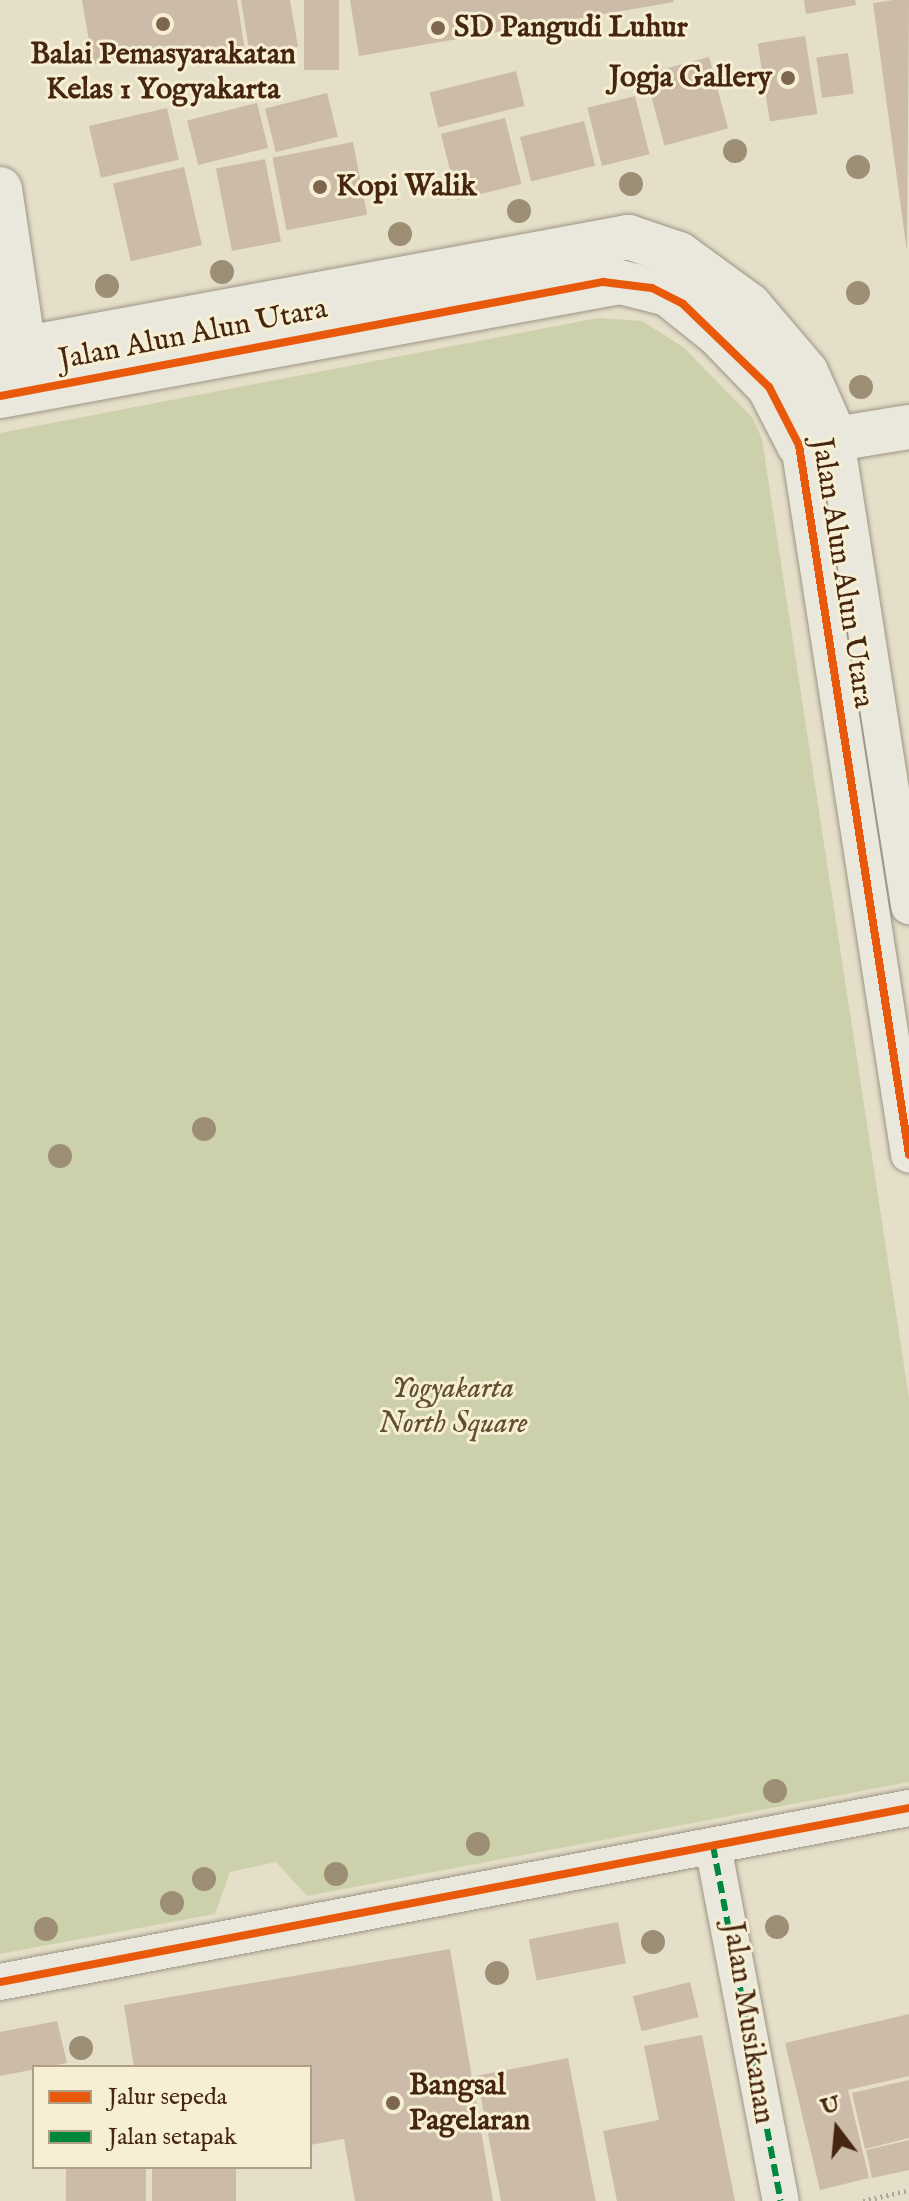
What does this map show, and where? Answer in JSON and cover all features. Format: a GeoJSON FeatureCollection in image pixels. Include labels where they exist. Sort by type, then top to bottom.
{"type":"FeatureCollection","features":[{"type":"Feature","properties":{"kind":"street"},"geometry":{"type":"LineString","coordinates":[[0,189],[14,372]]}},
{"type":"Feature","properties":{"kind":"street","name":"Jalan Alun Alun Utara"},"geometry":{"type":"LineString","coordinates":[[14,372],[349,309],[597,239],[653,243],[707,272],[775,332],[817,389],[818,442],[897,991],[909,1155]]}},
{"type":"Feature","properties":{"kind":"street"},"geometry":{"type":"LineString","coordinates":[[818,442],[909,427]]}},
{"type":"Feature","properties":{"kind":"street","name":"Jalan Alun Alun Utara"},"geometry":{"type":"LineString","coordinates":[[818,442],[909,906]]}},
{"type":"Feature","properties":{"kind":"street"},"geometry":{"type":"LineString","coordinates":[[0,1982],[909,1808]]}},
{"type":"Feature","properties":{"kind":"street","name":"Jalan Musikanan"},"geometry":{"type":"LineString","coordinates":[[713,1846],[781,2201]]}},
{"type":"Feature","properties":{"kind":"path"},"geometry":{"type":"LineString","coordinates":[[863,2201],[909,2190]]}},
{"type":"Feature","properties":{"kind":"green space","name":"Yogyakarta North Square"},"geometry":{"type":"Polygon","coordinates":[[[598,318],[642,321],[683,347],[752,417],[762,439],[909,1398],[909,1782],[307,1896],[276,1862],[230,1872],[215,1914],[0,1954],[0,433],[598,318]]]}},
{"type":"Feature","properties":{"kind":"building","name":"Balai Pemasyarakatan Kelas 1 Yogyakarta"},"geometry":{"type":"Polygon","coordinates":[[[82,0],[237,0],[246,58],[197,67],[194,47],[93,64],[82,0]]]}},
{"type":"Feature","properties":{"kind":"building"},"geometry":{"type":"Polygon","coordinates":[[[241,0],[290,0],[298,47],[250,55],[241,0]]]}},
{"type":"Feature","properties":{"kind":"building"},"geometry":{"type":"Polygon","coordinates":[[[304,0],[339,0],[339,70],[304,70],[304,0]]]}},
{"type":"Feature","properties":{"kind":"building","name":"SD Pangudi Luhur"},"geometry":{"type":"Polygon","coordinates":[[[350,0],[673,0],[674,2],[359,56],[350,0]]]}},
{"type":"Feature","properties":{"kind":"building"},"geometry":{"type":"Polygon","coordinates":[[[804,0],[855,0],[856,5],[806,14],[804,0]]]}},
{"type":"Feature","properties":{"kind":"building"},"geometry":{"type":"Polygon","coordinates":[[[909,0],[907,252],[873,3],[909,0]]]}},
{"type":"Feature","properties":{"kind":"building","name":"Jogja Gallery"},"geometry":{"type":"Polygon","coordinates":[[[805,36],[817,114],[770,122],[758,44],[805,36]]]}},
{"type":"Feature","properties":{"kind":"building"},"geometry":{"type":"Polygon","coordinates":[[[848,53],[854,94],[822,98],[816,57],[848,53]]]}},
{"type":"Feature","properties":{"kind":"building"},"geometry":{"type":"Polygon","coordinates":[[[709,57],[728,128],[664,146],[645,74],[709,57]]]}},
{"type":"Feature","properties":{"kind":"building"},"geometry":{"type":"Polygon","coordinates":[[[516,71],[525,106],[438,127],[430,93],[516,71]]]}},
{"type":"Feature","properties":{"kind":"building"},"geometry":{"type":"Polygon","coordinates":[[[327,93],[338,137],[276,152],[265,108],[327,93]]]}},
{"type":"Feature","properties":{"kind":"building"},"geometry":{"type":"Polygon","coordinates":[[[635,96],[650,154],[602,166],[587,108],[635,96]]]}},
{"type":"Feature","properties":{"kind":"building"},"geometry":{"type":"Polygon","coordinates":[[[257,103],[268,148],[198,165],[187,120],[257,103]]]}},
{"type":"Feature","properties":{"kind":"building"},"geometry":{"type":"Polygon","coordinates":[[[167,108],[179,160],[101,178],[89,126],[167,108]]]}},
{"type":"Feature","properties":{"kind":"building"},"geometry":{"type":"Polygon","coordinates":[[[505,118],[521,184],[457,200],[441,134],[505,118]]]}},
{"type":"Feature","properties":{"kind":"building"},"geometry":{"type":"Polygon","coordinates":[[[584,121],[595,166],[531,182],[520,137],[584,121]]]}},
{"type":"Feature","properties":{"kind":"building","name":"Kopi Walik"},"geometry":{"type":"Polygon","coordinates":[[[353,142],[367,215],[287,230],[273,158],[353,142]]]}},
{"type":"Feature","properties":{"kind":"building"},"geometry":{"type":"Polygon","coordinates":[[[265,159],[281,241],[232,251],[216,169],[265,159]]]}},
{"type":"Feature","properties":{"kind":"building"},"geometry":{"type":"Polygon","coordinates":[[[184,167],[202,245],[131,261],[113,183],[184,167]]]}},
{"type":"Feature","properties":{"kind":"building"},"geometry":{"type":"Polygon","coordinates":[[[618,1922],[626,1963],[537,1981],[529,1939],[618,1922]]]}},
{"type":"Feature","properties":{"kind":"building","name":"Bangsal Pagelaran"},"geometry":{"type":"Polygon","coordinates":[[[450,1949],[493,2201],[355,2201],[344,2139],[312,2145],[312,2065],[134,2065],[124,2005],[450,1949]]]}},
{"type":"Feature","properties":{"kind":"building"},"geometry":{"type":"Polygon","coordinates":[[[690,1982],[699,2017],[641,2031],[633,1996],[690,1982]]]}},
{"type":"Feature","properties":{"kind":"building"},"geometry":{"type":"Polygon","coordinates":[[[909,2014],[909,2076],[848,2090],[869,2178],[820,2190],[785,2043],[909,2014]]]}},
{"type":"Feature","properties":{"kind":"building"},"geometry":{"type":"Polygon","coordinates":[[[57,2021],[67,2063],[32,2065],[32,2070],[0,2076],[0,2032],[57,2021]]]}},
{"type":"Feature","properties":{"kind":"building"},"geometry":{"type":"Polygon","coordinates":[[[702,2035],[735,2201],[617,2201],[603,2131],[659,2120],[644,2046],[702,2035]]]}},
{"type":"Feature","properties":{"kind":"building"},"geometry":{"type":"Polygon","coordinates":[[[568,2058],[596,2201],[501,2201],[477,2076],[568,2058]]]}},
{"type":"Feature","properties":{"kind":"building"},"geometry":{"type":"Polygon","coordinates":[[[909,2080],[909,2138],[865,2149],[852,2093],[909,2080]]]}},
{"type":"Feature","properties":{"kind":"building"},"geometry":{"type":"Polygon","coordinates":[[[909,2140],[909,2170],[872,2178],[866,2150],[909,2140]]]}},
{"type":"Feature","properties":{"kind":"building"},"geometry":{"type":"Polygon","coordinates":[[[66,2169],[146,2169],[146,2201],[66,2201],[66,2169]]]}},
{"type":"Feature","properties":{"kind":"building"},"geometry":{"type":"Polygon","coordinates":[[[152,2169],[236,2169],[236,2201],[152,2201],[152,2169]]]}},
{"type":"Feature","properties":{"kind":"marked path"},"geometry":{"type":"LineString","coordinates":[[713,1846],[781,2201]]}},
{"type":"Feature","properties":{"kind":"cycle path"},"geometry":{"type":"LineString","coordinates":[[0,396],[603,282],[652,288],[683,304],[769,387],[799,445],[909,1155]]}},
{"type":"Feature","properties":{"kind":"cycle path"},"geometry":{"type":"LineString","coordinates":[[0,1982],[909,1808]]}},
{"type":"Feature","properties":{"kind":"place","name":"Balai Pemasyarakatan Kelas 1 Yogyakarta"},"geometry":{"type":"Point","coordinates":[163,24]}},
{"type":"Feature","properties":{"kind":"place","name":"SD Pangudi Luhur"},"geometry":{"type":"Point","coordinates":[438,28]}},
{"type":"Feature","properties":{"kind":"place","name":"Jogja Gallery"},"geometry":{"type":"Point","coordinates":[788,78]}},
{"type":"Feature","properties":{"kind":"place","name":"Kopi Walik"},"geometry":{"type":"Point","coordinates":[320,187]}},
{"type":"Feature","properties":{"kind":"place","name":"Bangsal Pagelaran"},"geometry":{"type":"Point","coordinates":[393,2103]}}]}
